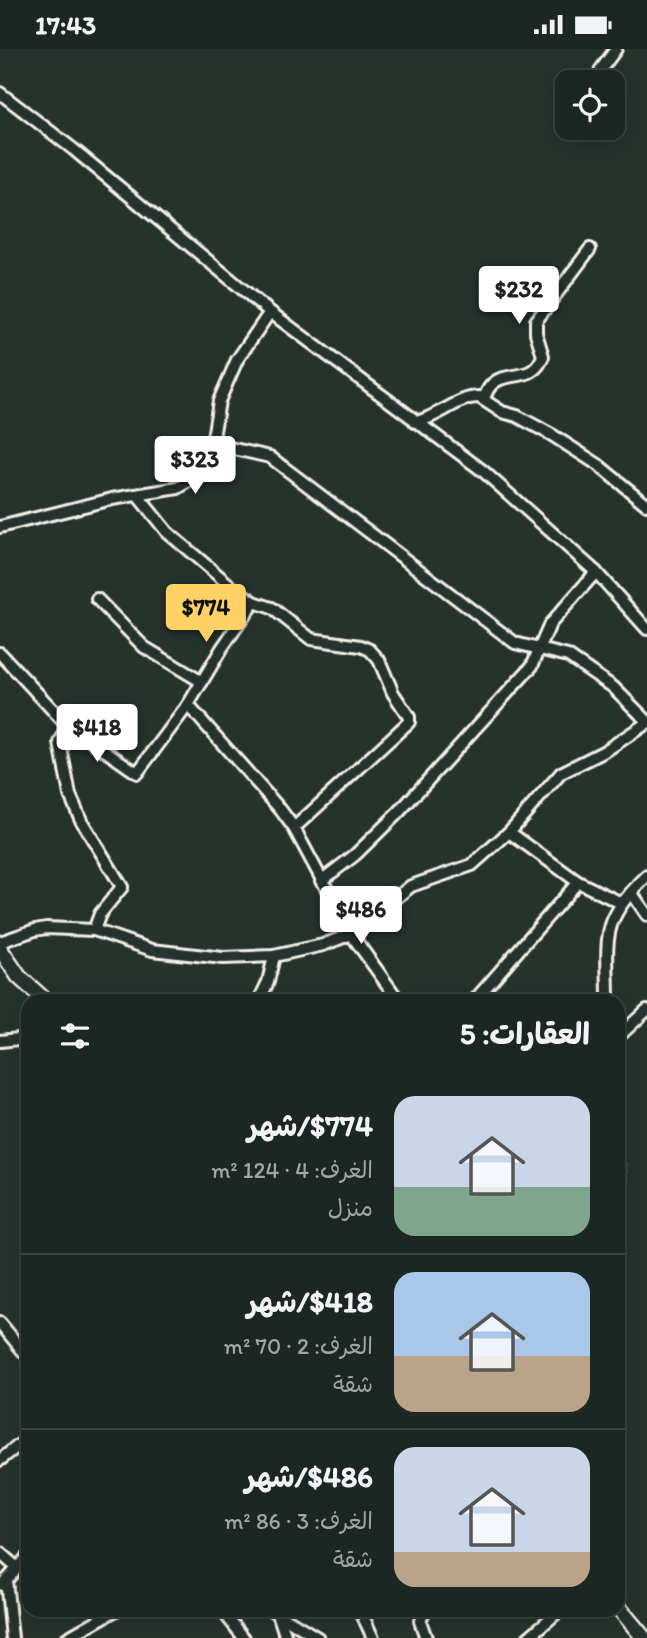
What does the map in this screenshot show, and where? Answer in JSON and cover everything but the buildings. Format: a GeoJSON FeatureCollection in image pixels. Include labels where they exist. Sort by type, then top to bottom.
{"type":"FeatureCollection","features":[{"type":"Feature","properties":{"kind":"street"},"geometry":{"type":"LineString","coordinates":[[601,70],[617,49]]}},
{"type":"Feature","properties":{"kind":"street"},"geometry":{"type":"LineString","coordinates":[[0,93],[73,149],[270,312],[483,471],[596,572],[647,629]]}},
{"type":"Feature","properties":{"kind":"street"},"geometry":{"type":"LineString","coordinates":[[484,399],[492,381],[528,373],[537,366],[543,356],[536,333],[536,321],[590,249]]}},
{"type":"Feature","properties":{"kind":"street"},"geometry":{"type":"LineString","coordinates":[[0,527],[112,499],[178,488],[193,479],[201,469],[212,445],[219,401],[233,370],[270,312]]}},
{"type":"Feature","properties":{"kind":"street"},"geometry":{"type":"LineString","coordinates":[[415,422],[435,417],[471,397],[484,399],[502,412],[552,435],[597,464],[647,505]]}},
{"type":"Feature","properties":{"kind":"street"},"geometry":{"type":"LineString","coordinates":[[0,942],[35,929],[94,930],[152,950],[223,958],[274,956],[323,945],[351,934],[411,886],[472,865],[509,832],[561,773],[605,751],[647,722],[613,687],[568,656],[514,643],[270,457],[212,445]]}},
{"type":"Feature","properties":{"kind":"street"},"geometry":{"type":"LineString","coordinates":[[138,496],[167,532],[233,588],[254,602],[272,608],[311,639],[361,646],[370,650],[379,660],[393,693],[409,717],[409,722],[294,828]]}},
{"type":"Feature","properties":{"kind":"street"},"geometry":{"type":"LineString","coordinates":[[321,881],[355,855],[434,775],[532,666],[554,619],[596,572]]}},
{"type":"Feature","properties":{"kind":"street"},"geometry":{"type":"LineString","coordinates":[[97,599],[144,647],[202,682]]}},
{"type":"Feature","properties":{"kind":"street"},"geometry":{"type":"LineString","coordinates":[[0,653],[68,725],[137,773],[188,705],[254,602]]}},
{"type":"Feature","properties":{"kind":"street"},"geometry":{"type":"LineString","coordinates":[[188,705],[265,790],[294,828],[351,934],[395,994]]}},
{"type":"Feature","properties":{"kind":"street"},"geometry":{"type":"LineString","coordinates":[[68,725],[60,743],[71,795],[81,820],[122,887],[100,914],[94,930]]}},
{"type":"Feature","properties":{"kind":"street"},"geometry":{"type":"LineString","coordinates":[[509,832],[578,882],[621,903]]}},
{"type":"Feature","properties":{"kind":"street"},"geometry":{"type":"LineString","coordinates":[[608,994],[610,922],[621,903],[647,877]]}},
{"type":"Feature","properties":{"kind":"street"},"geometry":{"type":"LineString","coordinates":[[480,994],[578,882]]}},
{"type":"Feature","properties":{"kind":"street"},"geometry":{"type":"LineString","coordinates":[[631,892],[647,915]]}},
{"type":"Feature","properties":{"kind":"street"},"geometry":{"type":"LineString","coordinates":[[0,949],[19,977],[38,994]]}},
{"type":"Feature","properties":{"kind":"street"},"geometry":{"type":"LineString","coordinates":[[262,994],[274,956]]}},
{"type":"Feature","properties":{"kind":"street"},"geometry":{"type":"LineString","coordinates":[[625,1030],[647,1010]]}},
{"type":"Feature","properties":{"kind":"street"},"geometry":{"type":"LineString","coordinates":[[0,1041],[21,1039]]}},
{"type":"Feature","properties":{"kind":"street"},"geometry":{"type":"LineString","coordinates":[[0,1323],[21,1348]]}},
{"type":"Feature","properties":{"kind":"street"},"geometry":{"type":"LineString","coordinates":[[0,1460],[21,1444]]}},
{"type":"Feature","properties":{"kind":"street"},"geometry":{"type":"LineString","coordinates":[[0,1553],[16,1567]]}},
{"type":"Feature","properties":{"kind":"street"},"geometry":{"type":"LineString","coordinates":[[12,1638],[3,1584],[21,1562]]}},
{"type":"Feature","properties":{"kind":"street"},"geometry":{"type":"LineString","coordinates":[[625,1616],[643,1638]]}},
{"type":"Feature","properties":{"kind":"street"},"geometry":{"type":"LineString","coordinates":[[67,1638],[104,1617]]}},
{"type":"Feature","properties":{"kind":"street"},"geometry":{"type":"LineString","coordinates":[[227,1617],[239,1636]]}},
{"type":"Feature","properties":{"kind":"street"},"geometry":{"type":"LineString","coordinates":[[278,1617],[286,1638]]}},
{"type":"Feature","properties":{"kind":"street"},"geometry":{"type":"LineString","coordinates":[[285,1617],[318,1638]]}},
{"type":"Feature","properties":{"kind":"street"},"geometry":{"type":"LineString","coordinates":[[363,1617],[373,1638]]}},
{"type":"Feature","properties":{"kind":"street"},"geometry":{"type":"LineString","coordinates":[[422,1617],[421,1621],[426,1638]]}},
{"type":"Feature","properties":{"kind":"street"},"geometry":{"type":"LineString","coordinates":[[528,1638],[552,1617]]}}]}
